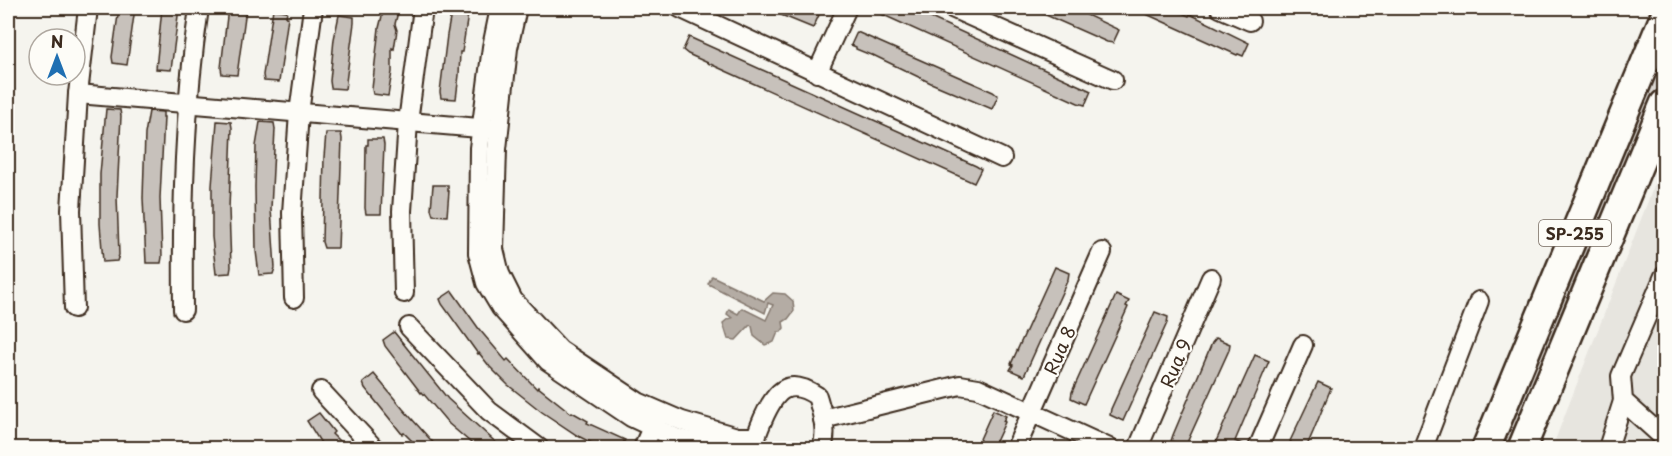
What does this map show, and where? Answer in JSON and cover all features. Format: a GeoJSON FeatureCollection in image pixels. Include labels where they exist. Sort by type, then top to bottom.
{"type":"FeatureCollection","features":[{"type":"Feature","properties":{"kind":"highway","name":"SP-255"},"geometry":{"type":"LineString","coordinates":[[1486,448],[1665,17]]}},
{"type":"Feature","properties":{"kind":"highway","name":"SP-255"},"geometry":{"type":"LineString","coordinates":[[1522,448],[1665,104]]}},
{"type":"Feature","properties":{"kind":"street"},"geometry":{"type":"LineString","coordinates":[[74,308],[71,210],[78,94],[88,8]]}},
{"type":"Feature","properties":{"kind":"street"},"geometry":{"type":"LineString","coordinates":[[183,310],[182,215],[187,104],[200,8]]}},
{"type":"Feature","properties":{"kind":"street"},"geometry":{"type":"LineString","coordinates":[[294,298],[292,213],[299,113],[313,8]]}},
{"type":"Feature","properties":{"kind":"street"},"geometry":{"type":"LineString","coordinates":[[404,293],[402,212],[408,122],[423,8]]}},
{"type":"Feature","properties":{"kind":"street"},"geometry":{"type":"LineString","coordinates":[[500,8],[492,47],[490,129],[478,254],[486,283],[501,308],[548,361],[631,417],[682,421],[756,443],[772,399],[779,391],[794,387],[804,388],[817,396],[825,439],[822,448]]}},
{"type":"Feature","properties":{"kind":"street"},"geometry":{"type":"LineString","coordinates":[[490,129],[517,8]]}},
{"type":"Feature","properties":{"kind":"street"},"geometry":{"type":"LineString","coordinates":[[680,8],[1002,158]]}},
{"type":"Feature","properties":{"kind":"street"},"geometry":{"type":"LineString","coordinates":[[818,73],[847,8]]}},
{"type":"Feature","properties":{"kind":"street"},"geometry":{"type":"LineString","coordinates":[[952,8],[1113,80]]}},
{"type":"Feature","properties":{"kind":"street"},"geometry":{"type":"LineString","coordinates":[[1220,8],[1251,21]]}},
{"type":"Feature","properties":{"kind":"street"},"geometry":{"type":"LineString","coordinates":[[78,94],[490,129]]}},
{"type":"Feature","properties":{"kind":"street","name":"Rua 8"},"geometry":{"type":"LineString","coordinates":[[1016,448],[1102,252]]}},
{"type":"Feature","properties":{"kind":"street"},"geometry":{"type":"LineString","coordinates":[[1608,448],[1623,401],[1621,376],[1665,276]]}},
{"type":"Feature","properties":{"kind":"street","name":"Rua 9"},"geometry":{"type":"LineString","coordinates":[[1138,448],[1211,278]]}},
{"type":"Feature","properties":{"kind":"street"},"geometry":{"type":"LineString","coordinates":[[1423,448],[1479,301]]}},
{"type":"Feature","properties":{"kind":"street"},"geometry":{"type":"LineString","coordinates":[[409,327],[489,411],[539,448]]}},
{"type":"Feature","properties":{"kind":"street"},"geometry":{"type":"LineString","coordinates":[[1258,448],[1303,345]]}},
{"type":"Feature","properties":{"kind":"street"},"geometry":{"type":"LineString","coordinates":[[823,419],[960,385],[978,388],[1109,448]]}},
{"type":"Feature","properties":{"kind":"street"},"geometry":{"type":"LineString","coordinates":[[321,391],[374,448]]}},
{"type":"Feature","properties":{"kind":"street"},"geometry":{"type":"LineString","coordinates":[[1623,401],[1665,438]]}},
{"type":"Feature","properties":{"kind":"street"},"geometry":{"type":"LineString","coordinates":[[642,448],[656,419]]}},
{"type":"Feature","properties":{"kind":"street"},"geometry":{"type":"LineString","coordinates":[[656,419],[676,438],[717,448]]}},
{"type":"Feature","properties":{"kind":"shaded area"},"geometry":{"type":"Polygon","coordinates":[[[1664,43],[1664,83],[1514,448],[1496,448],[1664,43]]]}},
{"type":"Feature","properties":{"kind":"shaded area"},"geometry":{"type":"Polygon","coordinates":[[[1664,160],[1664,448],[1552,448],[1664,160]]]}},
{"type":"Feature","properties":{"kind":"shaded area"},"geometry":{"type":"Polygon","coordinates":[[[712,276],[764,301],[773,293],[785,294],[793,301],[794,311],[783,322],[784,328],[778,332],[774,342],[765,345],[754,336],[750,325],[736,340],[728,339],[723,323],[732,318],[727,314],[729,309],[738,314],[742,308],[766,320],[773,305],[768,303],[765,313],[708,284],[712,276]]]}},
{"type":"Feature","properties":{"kind":"building"},"geometry":{"type":"Polygon","coordinates":[[[119,8],[135,8],[127,65],[113,63],[112,57],[119,8]]]}},
{"type":"Feature","properties":{"kind":"building"},"geometry":{"type":"Polygon","coordinates":[[[162,8],[179,8],[171,70],[156,69],[162,8]]]}},
{"type":"Feature","properties":{"kind":"building"},"geometry":{"type":"Polygon","coordinates":[[[228,8],[246,9],[237,75],[222,74],[221,68],[228,8]]]}},
{"type":"Feature","properties":{"kind":"building"},"geometry":{"type":"Polygon","coordinates":[[[384,8],[399,8],[395,24],[397,30],[394,49],[392,48],[392,72],[388,96],[373,94],[372,89],[379,28],[384,8]]]}},
{"type":"Feature","properties":{"kind":"building"},"geometry":{"type":"Polygon","coordinates":[[[452,8],[469,8],[462,52],[460,52],[456,99],[441,98],[440,92],[452,8]]]}},
{"type":"Feature","properties":{"kind":"building"},"geometry":{"type":"Polygon","coordinates":[[[764,8],[806,8],[819,15],[813,28],[764,8]]]}},
{"type":"Feature","properties":{"kind":"building"},"geometry":{"type":"Polygon","coordinates":[[[868,8],[909,8],[1091,91],[1085,105],[1078,103],[868,8]]]}},
{"type":"Feature","properties":{"kind":"building"},"geometry":{"type":"Polygon","coordinates":[[[1030,8],[1072,8],[1119,30],[1113,43],[1107,42],[1030,8]]]}},
{"type":"Feature","properties":{"kind":"building"},"geometry":{"type":"Polygon","coordinates":[[[1133,8],[1171,8],[1189,16],[1190,14],[1249,43],[1243,56],[1237,55],[1133,8]]]}},
{"type":"Feature","properties":{"kind":"building"},"geometry":{"type":"Polygon","coordinates":[[[273,9],[287,11],[286,17],[288,17],[279,82],[264,81],[263,75],[273,9]]]}},
{"type":"Feature","properties":{"kind":"building"},"geometry":{"type":"Polygon","coordinates":[[[339,15],[354,17],[345,89],[331,88],[330,81],[339,15]]]}},
{"type":"Feature","properties":{"kind":"building"},"geometry":{"type":"Polygon","coordinates":[[[857,32],[993,92],[998,96],[992,109],[856,49],[851,45],[857,32]]]}},
{"type":"Feature","properties":{"kind":"building"},"geometry":{"type":"Polygon","coordinates":[[[689,37],[981,169],[974,183],[688,54],[683,50],[689,37]]]}},
{"type":"Feature","properties":{"kind":"building"},"geometry":{"type":"Polygon","coordinates":[[[106,109],[120,110],[121,116],[117,196],[119,255],[117,261],[103,262],[100,174],[106,109]]]}},
{"type":"Feature","properties":{"kind":"building"},"geometry":{"type":"Polygon","coordinates":[[[149,111],[163,112],[164,117],[160,198],[161,263],[146,263],[143,198],[145,134],[149,111]]]}},
{"type":"Feature","properties":{"kind":"building"},"geometry":{"type":"Polygon","coordinates":[[[217,121],[231,122],[232,128],[229,209],[231,267],[230,273],[216,274],[212,237],[212,186],[217,121]]]}},
{"type":"Feature","properties":{"kind":"building"},"geometry":{"type":"Polygon","coordinates":[[[260,122],[274,123],[275,129],[271,209],[275,268],[273,274],[259,275],[256,251],[255,187],[256,146],[260,122]]]}},
{"type":"Feature","properties":{"kind":"building"},"geometry":{"type":"Polygon","coordinates":[[[326,133],[341,133],[342,139],[338,248],[324,248],[322,242],[326,133]]]}},
{"type":"Feature","properties":{"kind":"building"},"geometry":{"type":"Polygon","coordinates":[[[368,139],[383,139],[381,214],[366,214],[366,145],[368,145],[368,139]]]}},
{"type":"Feature","properties":{"kind":"building"},"geometry":{"type":"Polygon","coordinates":[[[433,185],[448,185],[447,216],[433,215],[431,209],[433,185]]]}},
{"type":"Feature","properties":{"kind":"building"},"geometry":{"type":"Polygon","coordinates":[[[1055,267],[1069,273],[1068,279],[1024,376],[1010,370],[1013,365],[1011,364],[1055,267]]]}},
{"type":"Feature","properties":{"kind":"building"},"geometry":{"type":"Polygon","coordinates":[[[452,291],[479,329],[506,361],[508,359],[537,389],[538,387],[571,413],[625,440],[620,448],[602,448],[578,436],[542,412],[508,385],[478,354],[442,304],[440,299],[452,291]]]}},
{"type":"Feature","properties":{"kind":"building"},"geometry":{"type":"Polygon","coordinates":[[[1116,295],[1129,301],[1126,306],[1128,307],[1084,404],[1071,398],[1072,392],[1116,295]]]}},
{"type":"Feature","properties":{"kind":"building"},"geometry":{"type":"Polygon","coordinates":[[[1155,312],[1168,317],[1167,323],[1123,421],[1110,415],[1111,409],[1155,312]]]}},
{"type":"Feature","properties":{"kind":"building"},"geometry":{"type":"Polygon","coordinates":[[[394,332],[448,399],[502,448],[477,448],[449,424],[421,393],[385,346],[383,340],[394,332]]]}},
{"type":"Feature","properties":{"kind":"building"},"geometry":{"type":"Polygon","coordinates":[[[1216,338],[1230,344],[1229,350],[1185,447],[1171,441],[1216,338]]]}},
{"type":"Feature","properties":{"kind":"building"},"geometry":{"type":"Polygon","coordinates":[[[1255,355],[1269,361],[1235,441],[1247,448],[1213,448],[1255,355]]]}},
{"type":"Feature","properties":{"kind":"building"},"geometry":{"type":"Polygon","coordinates":[[[374,374],[438,448],[419,448],[404,433],[402,434],[365,388],[363,383],[374,374]]]}},
{"type":"Feature","properties":{"kind":"building"},"geometry":{"type":"Polygon","coordinates":[[[1318,382],[1331,388],[1306,448],[1288,448],[1290,441],[1318,382]]]}},
{"type":"Feature","properties":{"kind":"building"},"geometry":{"type":"Polygon","coordinates":[[[993,410],[1006,416],[1003,421],[1005,422],[993,448],[976,448],[993,410]]]}},
{"type":"Feature","properties":{"kind":"building"},"geometry":{"type":"Polygon","coordinates":[[[319,413],[334,432],[332,434],[346,448],[324,448],[307,421],[319,413]]]}}]}
